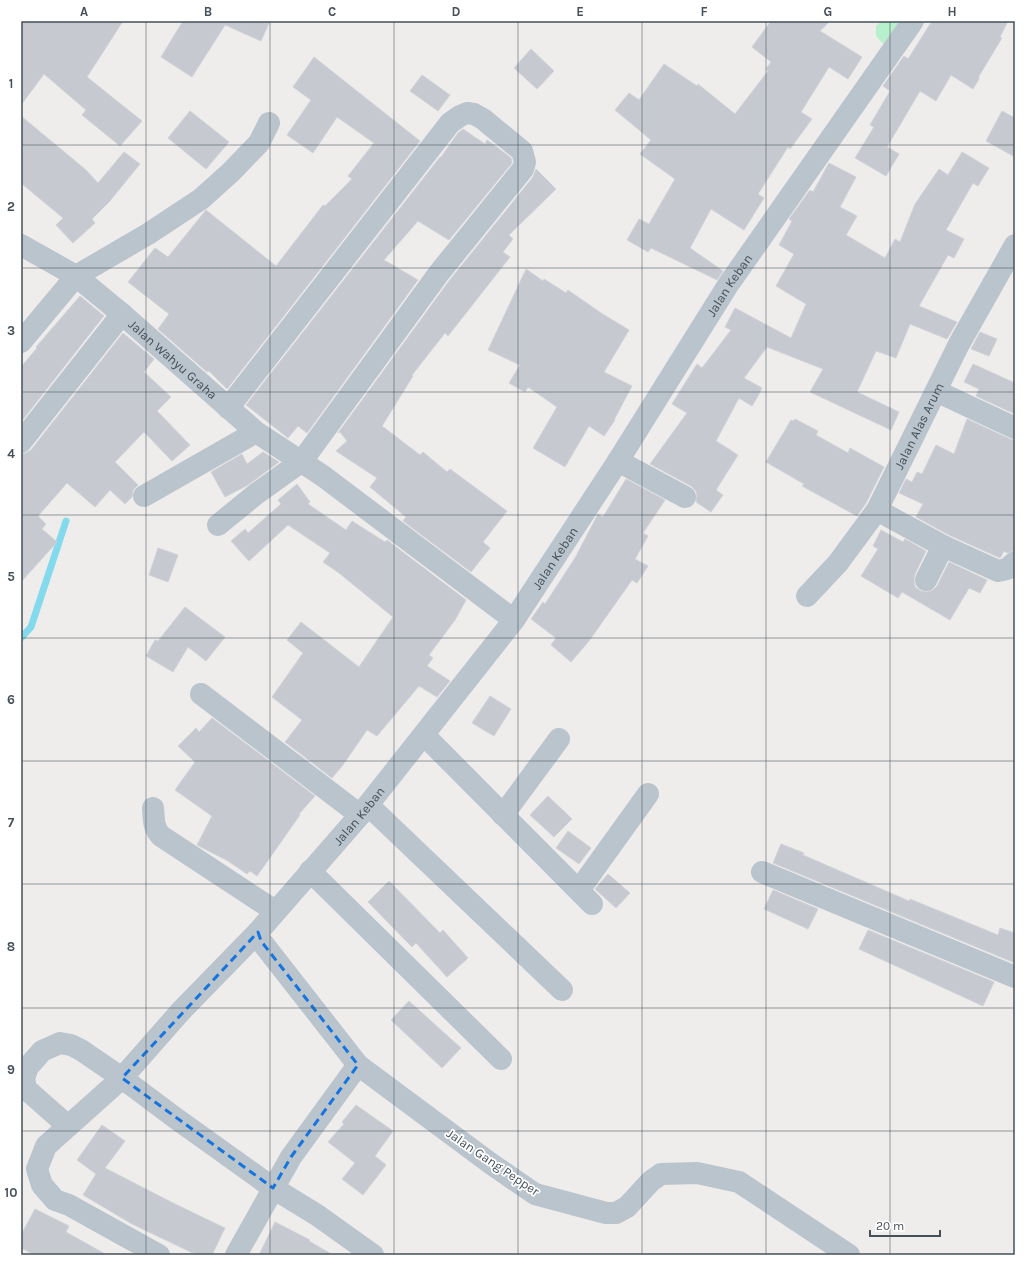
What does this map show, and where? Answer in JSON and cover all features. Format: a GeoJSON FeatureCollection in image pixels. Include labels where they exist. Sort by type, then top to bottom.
{"type":"FeatureCollection","features":[{"type":"Feature","properties":{"kind":"street","name":"Jalan Keban"},"geometry":{"type":"LineString","coordinates":[[159,1255],[69,1205],[55,1200],[42,1185],[37,1169],[46,1146],[122,1078],[181,1011],[258,932],[364,810],[514,620],[618,461],[728,285],[914,21]]}},
{"type":"Feature","properties":{"kind":"street"},"geometry":{"type":"LineString","coordinates":[[218,525],[256,494],[302,461],[439,273],[523,169],[525,162],[522,151],[483,119],[474,114],[467,113],[450,123],[228,408]]}},
{"type":"Feature","properties":{"kind":"street"},"geometry":{"type":"LineString","coordinates":[[21,342],[76,276],[148,234],[201,199],[231,172],[259,143],[269,123]]}},
{"type":"Feature","properties":{"kind":"street","name":"Jalan Wahyu Graha"},"geometry":{"type":"LineString","coordinates":[[21,245],[76,276],[122,314],[256,432],[323,476],[354,501],[514,620]]}},
{"type":"Feature","properties":{"kind":"street","name":"Jalan Alas Arum"},"geometry":{"type":"LineString","coordinates":[[807,596],[838,563],[877,510],[958,344],[1015,245]]}},
{"type":"Feature","properties":{"kind":"street"},"geometry":{"type":"LineString","coordinates":[[21,442],[122,314]]}},
{"type":"Feature","properties":{"kind":"street"},"geometry":{"type":"LineString","coordinates":[[936,391],[1015,428]]}},
{"type":"Feature","properties":{"kind":"street"},"geometry":{"type":"LineString","coordinates":[[144,496],[256,432]]}},
{"type":"Feature","properties":{"kind":"street"},"geometry":{"type":"LineString","coordinates":[[618,461],[685,497]]}},
{"type":"Feature","properties":{"kind":"street"},"geometry":{"type":"LineString","coordinates":[[877,510],[943,546],[998,571],[1007,569],[1015,562]]}},
{"type":"Feature","properties":{"kind":"street"},"geometry":{"type":"LineString","coordinates":[[926,580],[943,546]]}},
{"type":"Feature","properties":{"kind":"street"},"geometry":{"type":"LineString","coordinates":[[201,694],[364,810],[562,990]]}},
{"type":"Feature","properties":{"kind":"street"},"geometry":{"type":"LineString","coordinates":[[424,735],[586,897],[648,794]]}},
{"type":"Feature","properties":{"kind":"street"},"geometry":{"type":"LineString","coordinates":[[503,815],[560,739]]}},
{"type":"Feature","properties":{"kind":"street"},"geometry":{"type":"LineString","coordinates":[[153,808],[154,825],[156,831],[161,836],[275,911]]}},
{"type":"Feature","properties":{"kind":"street"},"geometry":{"type":"LineString","coordinates":[[310,871],[501,1059]]}},
{"type":"Feature","properties":{"kind":"street"},"geometry":{"type":"LineString","coordinates":[[762,872],[1015,977]]}},
{"type":"Feature","properties":{"kind":"street"},"geometry":{"type":"LineString","coordinates":[[236,1255],[291,1157],[358,1065],[261,941],[258,937],[258,932]]}},
{"type":"Feature","properties":{"kind":"street"},"geometry":{"type":"LineString","coordinates":[[68,1126],[26,1089],[24,1078],[28,1067],[42,1051],[60,1043],[71,1044],[122,1078],[273,1188],[317,1215],[374,1255]]}},
{"type":"Feature","properties":{"kind":"street","name":"Jalan Gang Pepper"},"geometry":{"type":"LineString","coordinates":[[358,1065],[490,1163],[535,1194],[606,1213],[616,1213],[627,1207],[651,1181],[661,1174],[697,1173],[739,1182],[849,1255]]}},
{"type":"Feature","properties":{"kind":"highlighted area"},"geometry":{"type":"Polygon","coordinates":[[[258,932],[261,941],[358,1065],[291,1157],[273,1188],[122,1078],[258,932]]]}},
{"type":"Feature","properties":{"kind":"green space"},"geometry":{"type":"Polygon","coordinates":[[[882,21],[903,21],[885,46],[876,36],[876,26],[882,21]]]}},
{"type":"Feature","properties":{"kind":"building"},"geometry":{"type":"Polygon","coordinates":[[[21,21],[123,21],[87,77],[142,121],[120,146],[82,115],[86,110],[44,74],[21,105],[21,21]]]}},
{"type":"Feature","properties":{"kind":"building"},"geometry":{"type":"Polygon","coordinates":[[[183,21],[270,21],[261,41],[225,25],[192,77],[161,57],[183,21]]]}},
{"type":"Feature","properties":{"kind":"building"},"geometry":{"type":"Polygon","coordinates":[[[771,21],[830,21],[820,31],[862,57],[848,79],[829,67],[801,112],[812,119],[790,149],[788,147],[758,194],[764,198],[744,230],[711,209],[690,248],[723,271],[717,280],[651,248],[648,252],[627,240],[639,219],[649,224],[675,179],[640,154],[651,140],[615,110],[629,93],[639,100],[664,64],[697,86],[698,84],[735,114],[768,71],[766,69],[771,62],[752,47],[771,21]]]}},
{"type":"Feature","properties":{"kind":"building"},"geometry":{"type":"Polygon","coordinates":[[[932,21],[1008,21],[1000,37],[1002,38],[979,76],[979,79],[973,89],[951,75],[936,101],[920,91],[887,147],[899,154],[886,176],[855,158],[874,127],[870,125],[890,91],[883,86],[904,56],[908,59],[932,21]]]}},
{"type":"Feature","properties":{"kind":"building"},"geometry":{"type":"Polygon","coordinates":[[[531,49],[554,71],[537,89],[514,68],[531,49]]]}},
{"type":"Feature","properties":{"kind":"building"},"geometry":{"type":"Polygon","coordinates":[[[314,57],[420,141],[227,389],[209,371],[207,372],[158,329],[169,314],[128,282],[155,248],[168,257],[206,210],[276,266],[323,205],[325,206],[352,179],[348,176],[374,143],[337,117],[313,153],[287,135],[311,100],[293,87],[314,57]]]}},
{"type":"Feature","properties":{"kind":"building"},"geometry":{"type":"Polygon","coordinates":[[[422,75],[450,95],[438,111],[410,91],[422,75]]]}},
{"type":"Feature","properties":{"kind":"building"},"geometry":{"type":"Polygon","coordinates":[[[190,111],[229,142],[206,169],[168,138],[190,111]]]}},
{"type":"Feature","properties":{"kind":"building"},"geometry":{"type":"Polygon","coordinates":[[[1002,111],[1015,118],[1015,157],[986,141],[1002,111]]]}},
{"type":"Feature","properties":{"kind":"building"},"geometry":{"type":"Polygon","coordinates":[[[21,116],[86,170],[98,183],[124,152],[140,164],[109,202],[92,219],[95,223],[73,243],[56,225],[63,218],[21,183],[21,116]]]}},
{"type":"Feature","properties":{"kind":"building"},"geometry":{"type":"Polygon","coordinates":[[[463,129],[485,144],[487,140],[511,158],[512,163],[449,240],[418,221],[384,260],[418,280],[307,433],[298,426],[288,438],[246,405],[441,157],[458,133],[463,129]]]}},
{"type":"Feature","properties":{"kind":"building"},"geometry":{"type":"Polygon","coordinates":[[[962,152],[989,168],[978,186],[973,183],[946,230],[964,239],[954,258],[948,255],[919,306],[957,322],[947,339],[910,324],[896,358],[876,351],[857,392],[899,412],[891,430],[810,392],[823,369],[767,347],[744,378],[762,388],[757,398],[752,406],[739,398],[716,441],[738,455],[716,490],[723,495],[711,512],[696,502],[696,491],[691,486],[650,464],[687,413],[672,404],[697,364],[702,368],[731,330],[725,327],[735,308],[791,338],[806,304],[776,286],[794,254],[779,245],[792,221],[789,219],[810,190],[813,192],[829,163],[856,177],[840,207],[857,216],[846,235],[885,258],[895,239],[900,242],[915,204],[939,169],[948,175],[962,152]]]}},
{"type":"Feature","properties":{"kind":"building"},"geometry":{"type":"Polygon","coordinates":[[[536,169],[556,189],[509,235],[513,239],[503,252],[510,257],[448,336],[445,333],[412,375],[413,376],[382,426],[420,455],[423,452],[447,472],[450,469],[507,511],[483,542],[490,548],[471,572],[403,521],[406,517],[370,487],[377,478],[336,451],[347,441],[340,432],[338,433],[449,281],[533,177],[536,169]]]}},
{"type":"Feature","properties":{"kind":"building"},"geometry":{"type":"Polygon","coordinates":[[[526,269],[543,281],[544,279],[566,293],[568,290],[629,330],[604,372],[632,386],[615,420],[604,436],[589,426],[565,467],[533,448],[557,407],[528,387],[525,392],[509,383],[520,365],[488,350],[526,269]]]}},
{"type":"Feature","properties":{"kind":"building"},"geometry":{"type":"Polygon","coordinates":[[[80,296],[104,316],[21,422],[21,367],[37,348],[36,347],[80,296]]]}},
{"type":"Feature","properties":{"kind":"building"},"geometry":{"type":"Polygon","coordinates":[[[980,332],[997,339],[989,356],[971,349],[980,332]]]}},
{"type":"Feature","properties":{"kind":"building"},"geometry":{"type":"Polygon","coordinates":[[[123,333],[154,359],[144,372],[171,397],[157,411],[190,445],[172,461],[144,432],[115,462],[138,485],[133,490],[132,497],[125,504],[110,490],[95,507],[67,483],[38,516],[46,524],[42,529],[57,542],[21,582],[21,454],[31,450],[123,333]]]}},
{"type":"Feature","properties":{"kind":"building"},"geometry":{"type":"Polygon","coordinates":[[[973,364],[1015,383],[1015,414],[976,396],[979,389],[964,382],[973,364]]]}},
{"type":"Feature","properties":{"kind":"building"},"geometry":{"type":"Polygon","coordinates":[[[795,419],[818,431],[816,435],[848,453],[850,448],[884,467],[866,503],[857,516],[802,486],[804,484],[766,462],[791,420],[793,421],[795,419]]]}},
{"type":"Feature","properties":{"kind":"building"},"geometry":{"type":"Polygon","coordinates":[[[967,419],[1015,440],[1015,550],[1007,553],[1004,551],[1000,558],[949,535],[916,517],[923,504],[899,493],[906,479],[912,482],[917,472],[922,474],[936,445],[954,454],[967,419]]]}},
{"type":"Feature","properties":{"kind":"building"},"geometry":{"type":"Polygon","coordinates":[[[263,452],[279,462],[248,485],[225,497],[211,472],[242,454],[247,464],[263,452]]]}},
{"type":"Feature","properties":{"kind":"building"},"geometry":{"type":"Polygon","coordinates":[[[626,479],[665,500],[643,533],[648,536],[635,559],[648,566],[637,583],[632,580],[589,641],[571,662],[551,645],[556,638],[531,619],[543,602],[545,604],[575,558],[598,514],[603,517],[626,479]]]}},
{"type":"Feature","properties":{"kind":"building"},"geometry":{"type":"Polygon","coordinates":[[[297,484],[310,502],[308,504],[346,530],[352,521],[385,542],[387,540],[466,600],[455,620],[429,655],[433,658],[427,666],[450,681],[437,697],[419,686],[377,736],[367,730],[343,765],[332,778],[285,742],[302,720],[272,697],[303,653],[287,640],[301,622],[359,667],[393,617],[339,573],[323,562],[330,553],[288,525],[249,561],[231,541],[245,529],[248,533],[281,504],[278,500],[297,484]]]}},
{"type":"Feature","properties":{"kind":"building"},"geometry":{"type":"Polygon","coordinates":[[[881,530],[903,542],[905,539],[926,551],[915,574],[914,580],[915,587],[921,591],[927,592],[933,590],[937,586],[949,562],[987,580],[980,593],[969,588],[950,620],[902,592],[898,598],[861,576],[878,549],[873,546],[881,530]]]}},
{"type":"Feature","properties":{"kind":"building"},"geometry":{"type":"Polygon","coordinates":[[[158,548],[178,555],[168,582],[149,575],[158,548]]]}},
{"type":"Feature","properties":{"kind":"building"},"geometry":{"type":"Polygon","coordinates":[[[185,607],[225,637],[206,661],[188,647],[173,672],[146,656],[155,640],[158,641],[185,607]]]}},
{"type":"Feature","properties":{"kind":"building"},"geometry":{"type":"Polygon","coordinates":[[[490,696],[511,709],[494,736],[472,723],[490,696]]]}},
{"type":"Feature","properties":{"kind":"building"},"geometry":{"type":"Polygon","coordinates":[[[212,718],[315,796],[299,814],[300,815],[257,876],[250,871],[247,874],[228,861],[197,845],[212,816],[175,790],[195,762],[178,746],[196,728],[199,732],[212,718]]]}},
{"type":"Feature","properties":{"kind":"building"},"geometry":{"type":"Polygon","coordinates":[[[548,796],[572,819],[554,837],[530,815],[548,796]]]}},
{"type":"Feature","properties":{"kind":"building"},"geometry":{"type":"Polygon","coordinates":[[[568,831],[591,848],[579,864],[556,848],[568,831]]]}},
{"type":"Feature","properties":{"kind":"building"},"geometry":{"type":"Polygon","coordinates":[[[781,844],[909,901],[910,899],[998,935],[1000,928],[1015,933],[1015,963],[773,863],[781,844]]]}},
{"type":"Feature","properties":{"kind":"building"},"geometry":{"type":"Polygon","coordinates":[[[608,874],[630,893],[616,908],[595,889],[608,874]]]}},
{"type":"Feature","properties":{"kind":"building"},"geometry":{"type":"Polygon","coordinates":[[[389,881],[440,933],[443,930],[468,958],[447,977],[416,943],[412,947],[368,902],[389,881]]]}},
{"type":"Feature","properties":{"kind":"building"},"geometry":{"type":"Polygon","coordinates":[[[773,890],[818,909],[808,929],[764,909],[773,890]]]}},
{"type":"Feature","properties":{"kind":"building"},"geometry":{"type":"Polygon","coordinates":[[[868,930],[994,982],[983,1006],[859,949],[868,930]]]}},
{"type":"Feature","properties":{"kind":"building"},"geometry":{"type":"Polygon","coordinates":[[[409,1001],[461,1048],[442,1068],[391,1020],[409,1001]]]}},
{"type":"Feature","properties":{"kind":"building"},"geometry":{"type":"Polygon","coordinates":[[[356,1105],[393,1131],[375,1156],[386,1165],[363,1195],[342,1179],[355,1163],[328,1142],[344,1124],[342,1122],[356,1105]]]}},
{"type":"Feature","properties":{"kind":"building"},"geometry":{"type":"Polygon","coordinates":[[[102,1125],[125,1141],[105,1168],[225,1228],[212,1255],[197,1255],[132,1224],[83,1195],[96,1174],[77,1160],[102,1125]]]}},
{"type":"Feature","properties":{"kind":"building"},"geometry":{"type":"Polygon","coordinates":[[[35,1209],[69,1226],[66,1232],[107,1255],[35,1255],[21,1248],[21,1235],[35,1209]]]}},
{"type":"Feature","properties":{"kind":"building"},"geometry":{"type":"Polygon","coordinates":[[[275,1222],[310,1240],[309,1241],[333,1255],[259,1255],[275,1222]]]}},
{"type":"Feature","properties":{"kind":"waterway"},"geometry":{"type":"LineString","coordinates":[[21,638],[31,627],[66,521]]}}]}
